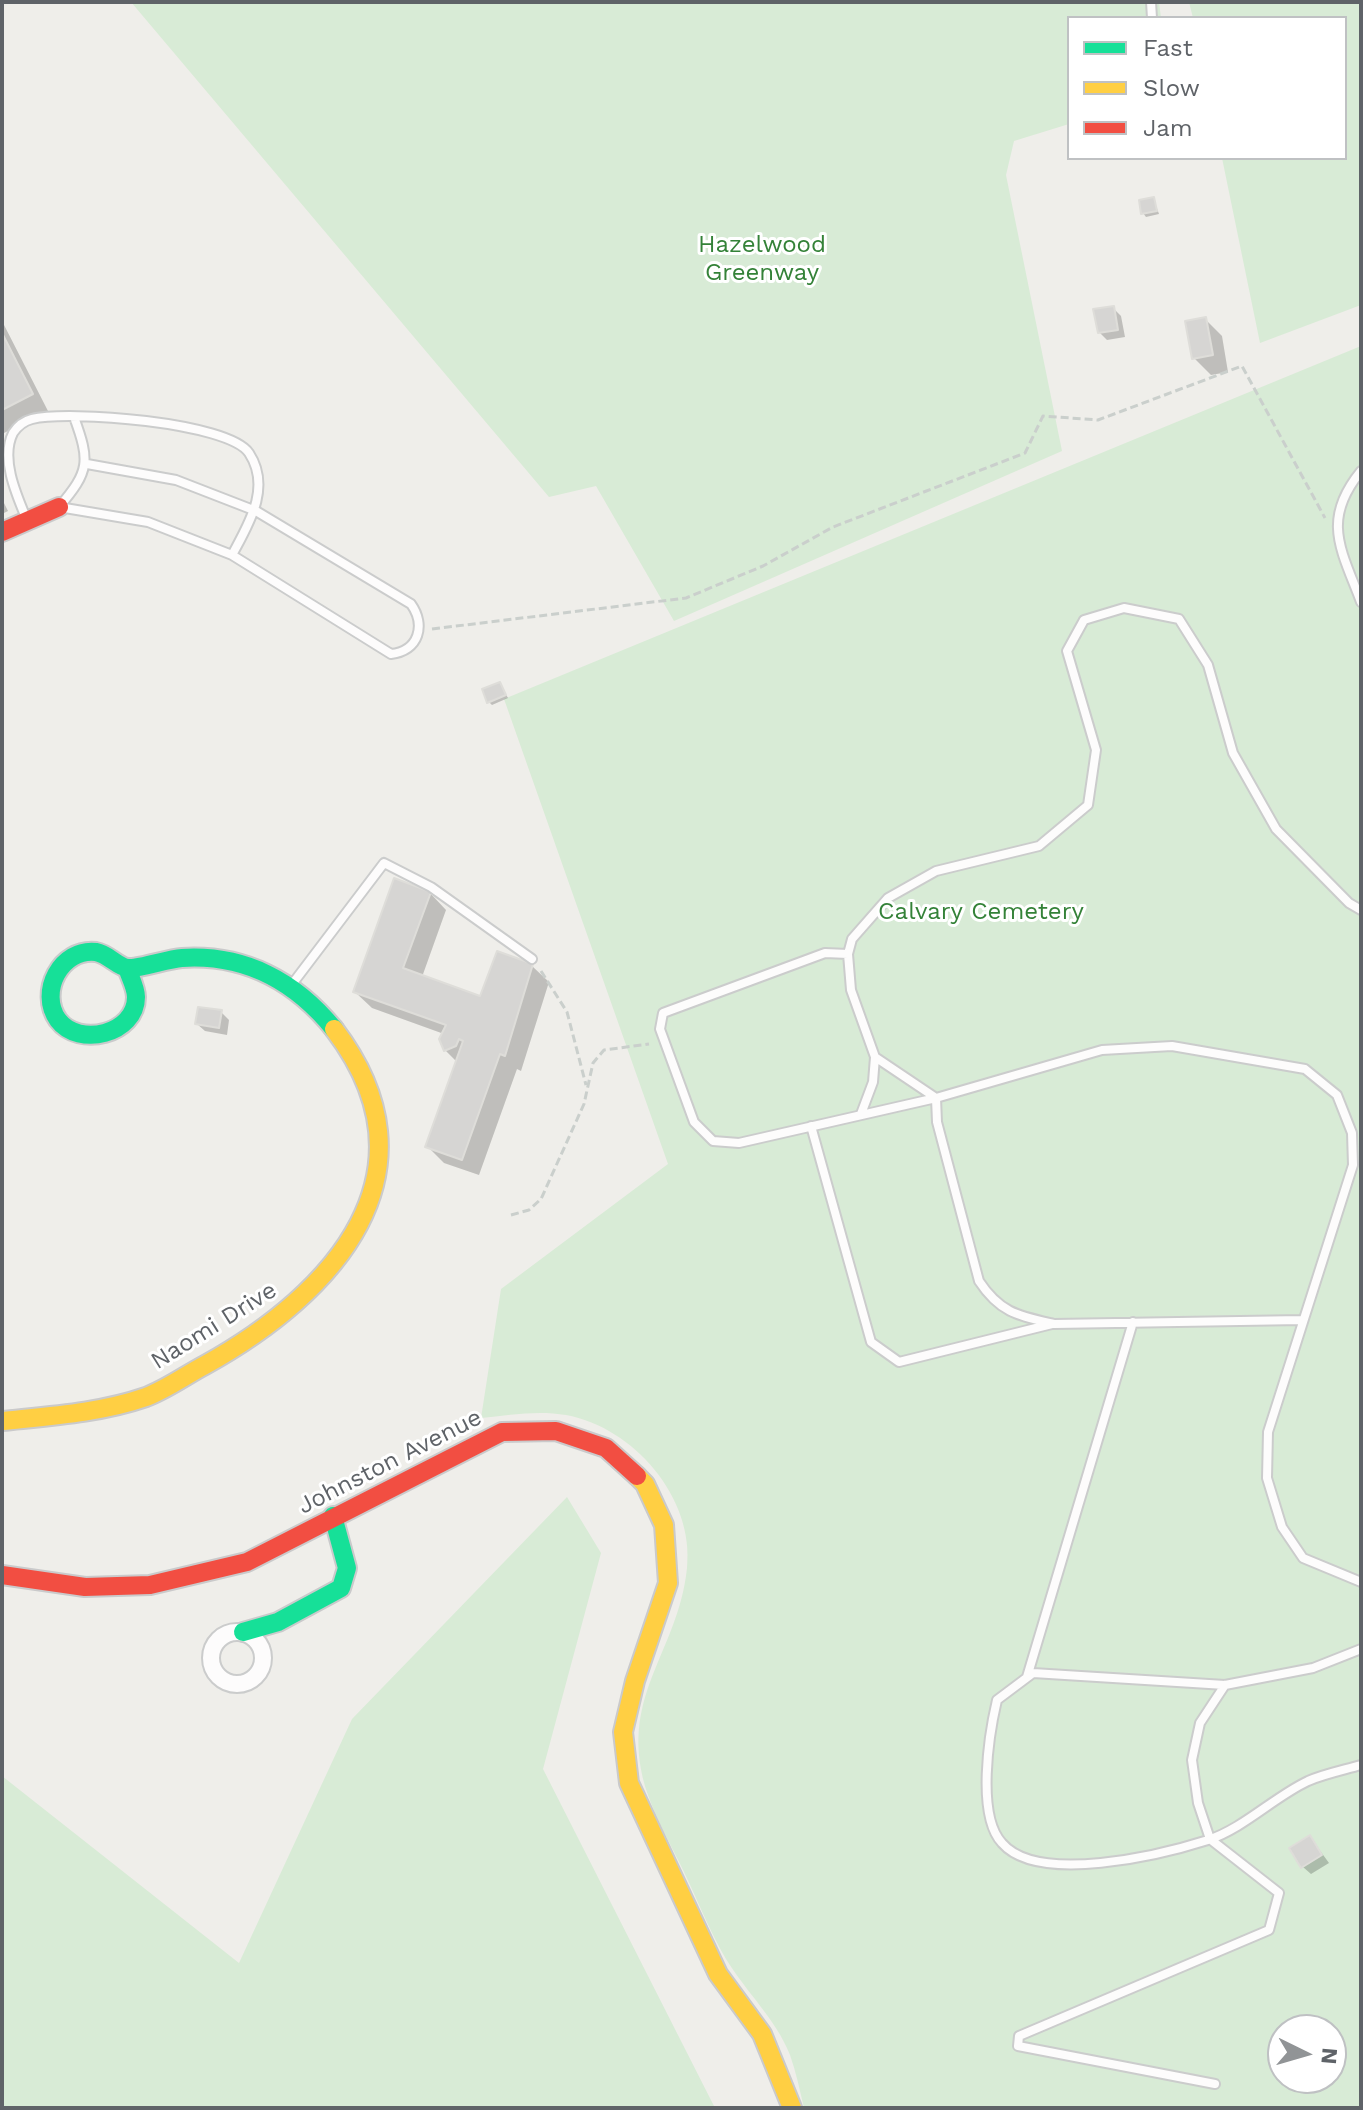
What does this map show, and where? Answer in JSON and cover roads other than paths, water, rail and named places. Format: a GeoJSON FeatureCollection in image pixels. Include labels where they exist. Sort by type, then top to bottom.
{"type":"FeatureCollection","features":[{"type":"Feature","properties":{"kind":"street"},"geometry":{"type":"LineString","coordinates":[[2,532],[59,507]]}},
{"type":"Feature","properties":{"kind":"street"},"geometry":{"type":"LineString","coordinates":[[91,951],[105,952],[127,968],[137,995],[126,1023],[100,1037],[86,1037],[61,1023],[50,998],[51,984],[66,961],[91,951]]}},
{"type":"Feature","properties":{"kind":"street","name":"Naomi Drive"},"geometry":{"type":"LineString","coordinates":[[2,1421],[65,1415],[145,1397],[208,1363],[295,1304],[355,1228],[375,1185],[381,1131],[366,1081],[339,1030],[290,987],[234,960],[148,960],[127,968]]}},
{"type":"Feature","properties":{"kind":"street","name":"Johnston Avenue"},"geometry":{"type":"LineString","coordinates":[[2,1575],[85,1587],[150,1585],[247,1562],[502,1432],[556,1431],[606,1448],[645,1484],[664,1525],[668,1583],[635,1681],[623,1732],[629,1783],[711,1961],[762,2034],[792,2108]]}},
{"type":"Feature","properties":{"kind":"street"},"geometry":{"type":"LineString","coordinates":[[278,1622],[262,1649],[262,1667],[251,1681],[233,1684],[219,1677],[211,1662],[214,1645],[226,1634],[278,1622],[341,1588],[347,1568],[333,1516]]}},
{"type":"Feature","properties":{"kind":"street"},"geometry":{"type":"LineString","coordinates":[[243,1632],[251,1635],[262,1649]]}},
{"type":"Feature","properties":{"kind":"lane"},"geometry":{"type":"LineString","coordinates":[[59,507],[78,485],[87,464],[74,417]]}},
{"type":"Feature","properties":{"kind":"lane"},"geometry":{"type":"LineString","coordinates":[[27,521],[10,479],[7,460],[10,437],[19,426],[31,419],[74,417],[149,421],[226,438],[242,445],[251,456],[259,490],[256,511],[232,555]]}},
{"type":"Feature","properties":{"kind":"lane"},"geometry":{"type":"LineString","coordinates":[[59,507],[148,522],[232,555],[391,654],[402,653],[413,645],[420,630],[420,616],[411,604],[256,511],[176,480],[87,464]]}},
{"type":"Feature","properties":{"kind":"lane"},"geometry":{"type":"LineString","coordinates":[[1361,471],[1342,494],[1337,539],[1361,602]]}},
{"type":"Feature","properties":{"kind":"lane"},"geometry":{"type":"LineString","coordinates":[[861,1114],[873,1082],[875,1057],[851,990],[848,954],[852,939],[888,898],[936,871],[1039,846],[1088,805],[1096,750],[1067,651],[1084,620],[1124,608],[1179,619],[1208,665],[1233,753],[1276,829],[1349,903],[1361,910]]}},
{"type":"Feature","properties":{"kind":"lane"},"geometry":{"type":"LineString","coordinates":[[290,987],[384,863],[431,887],[532,959]]}},
{"type":"Feature","properties":{"kind":"lane"},"geometry":{"type":"LineString","coordinates":[[848,954],[825,953],[663,1013],[660,1029],[694,1122],[713,1141],[739,1143],[936,1098],[1102,1050],[1172,1046],[1305,1069],[1337,1095],[1352,1133],[1353,1165],[1268,1432],[1267,1478],[1282,1527],[1303,1558],[1361,1582]]}},
{"type":"Feature","properties":{"kind":"lane"},"geometry":{"type":"LineString","coordinates":[[875,1057],[936,1098]]}},
{"type":"Feature","properties":{"kind":"lane"},"geometry":{"type":"LineString","coordinates":[[936,1098],[937,1122],[979,1281],[993,1302],[1021,1317],[1054,1324]]}},
{"type":"Feature","properties":{"kind":"lane"},"geometry":{"type":"LineString","coordinates":[[811,1126],[871,1342],[899,1362],[1054,1324],[1302,1320]]}},
{"type":"Feature","properties":{"kind":"lane"},"geometry":{"type":"LineString","coordinates":[[1027,1677],[1133,1322]]}},
{"type":"Feature","properties":{"kind":"lane"},"geometry":{"type":"LineString","coordinates":[[1361,1649],[1313,1668],[1225,1685],[1033,1673],[997,1700],[986,1747],[988,1805],[1001,1843],[1035,1863],[1100,1864],[1210,1839],[1310,1781],[1361,1765]]}},
{"type":"Feature","properties":{"kind":"lane"},"geometry":{"type":"LineString","coordinates":[[1215,2084],[1018,2046],[1019,2036],[1269,1930],[1279,1893],[1210,1839],[1198,1803],[1192,1760],[1200,1723],[1225,1685]]}},
{"type":"Feature","properties":{"kind":"park label","name":"Hazelwood Greenway"},"geometry":{"type":"Point","coordinates":[762,259]}},
{"type":"Feature","properties":{"kind":"park label","name":"Calvary Cemetery"},"geometry":{"type":"Point","coordinates":[981,912]}}]}
